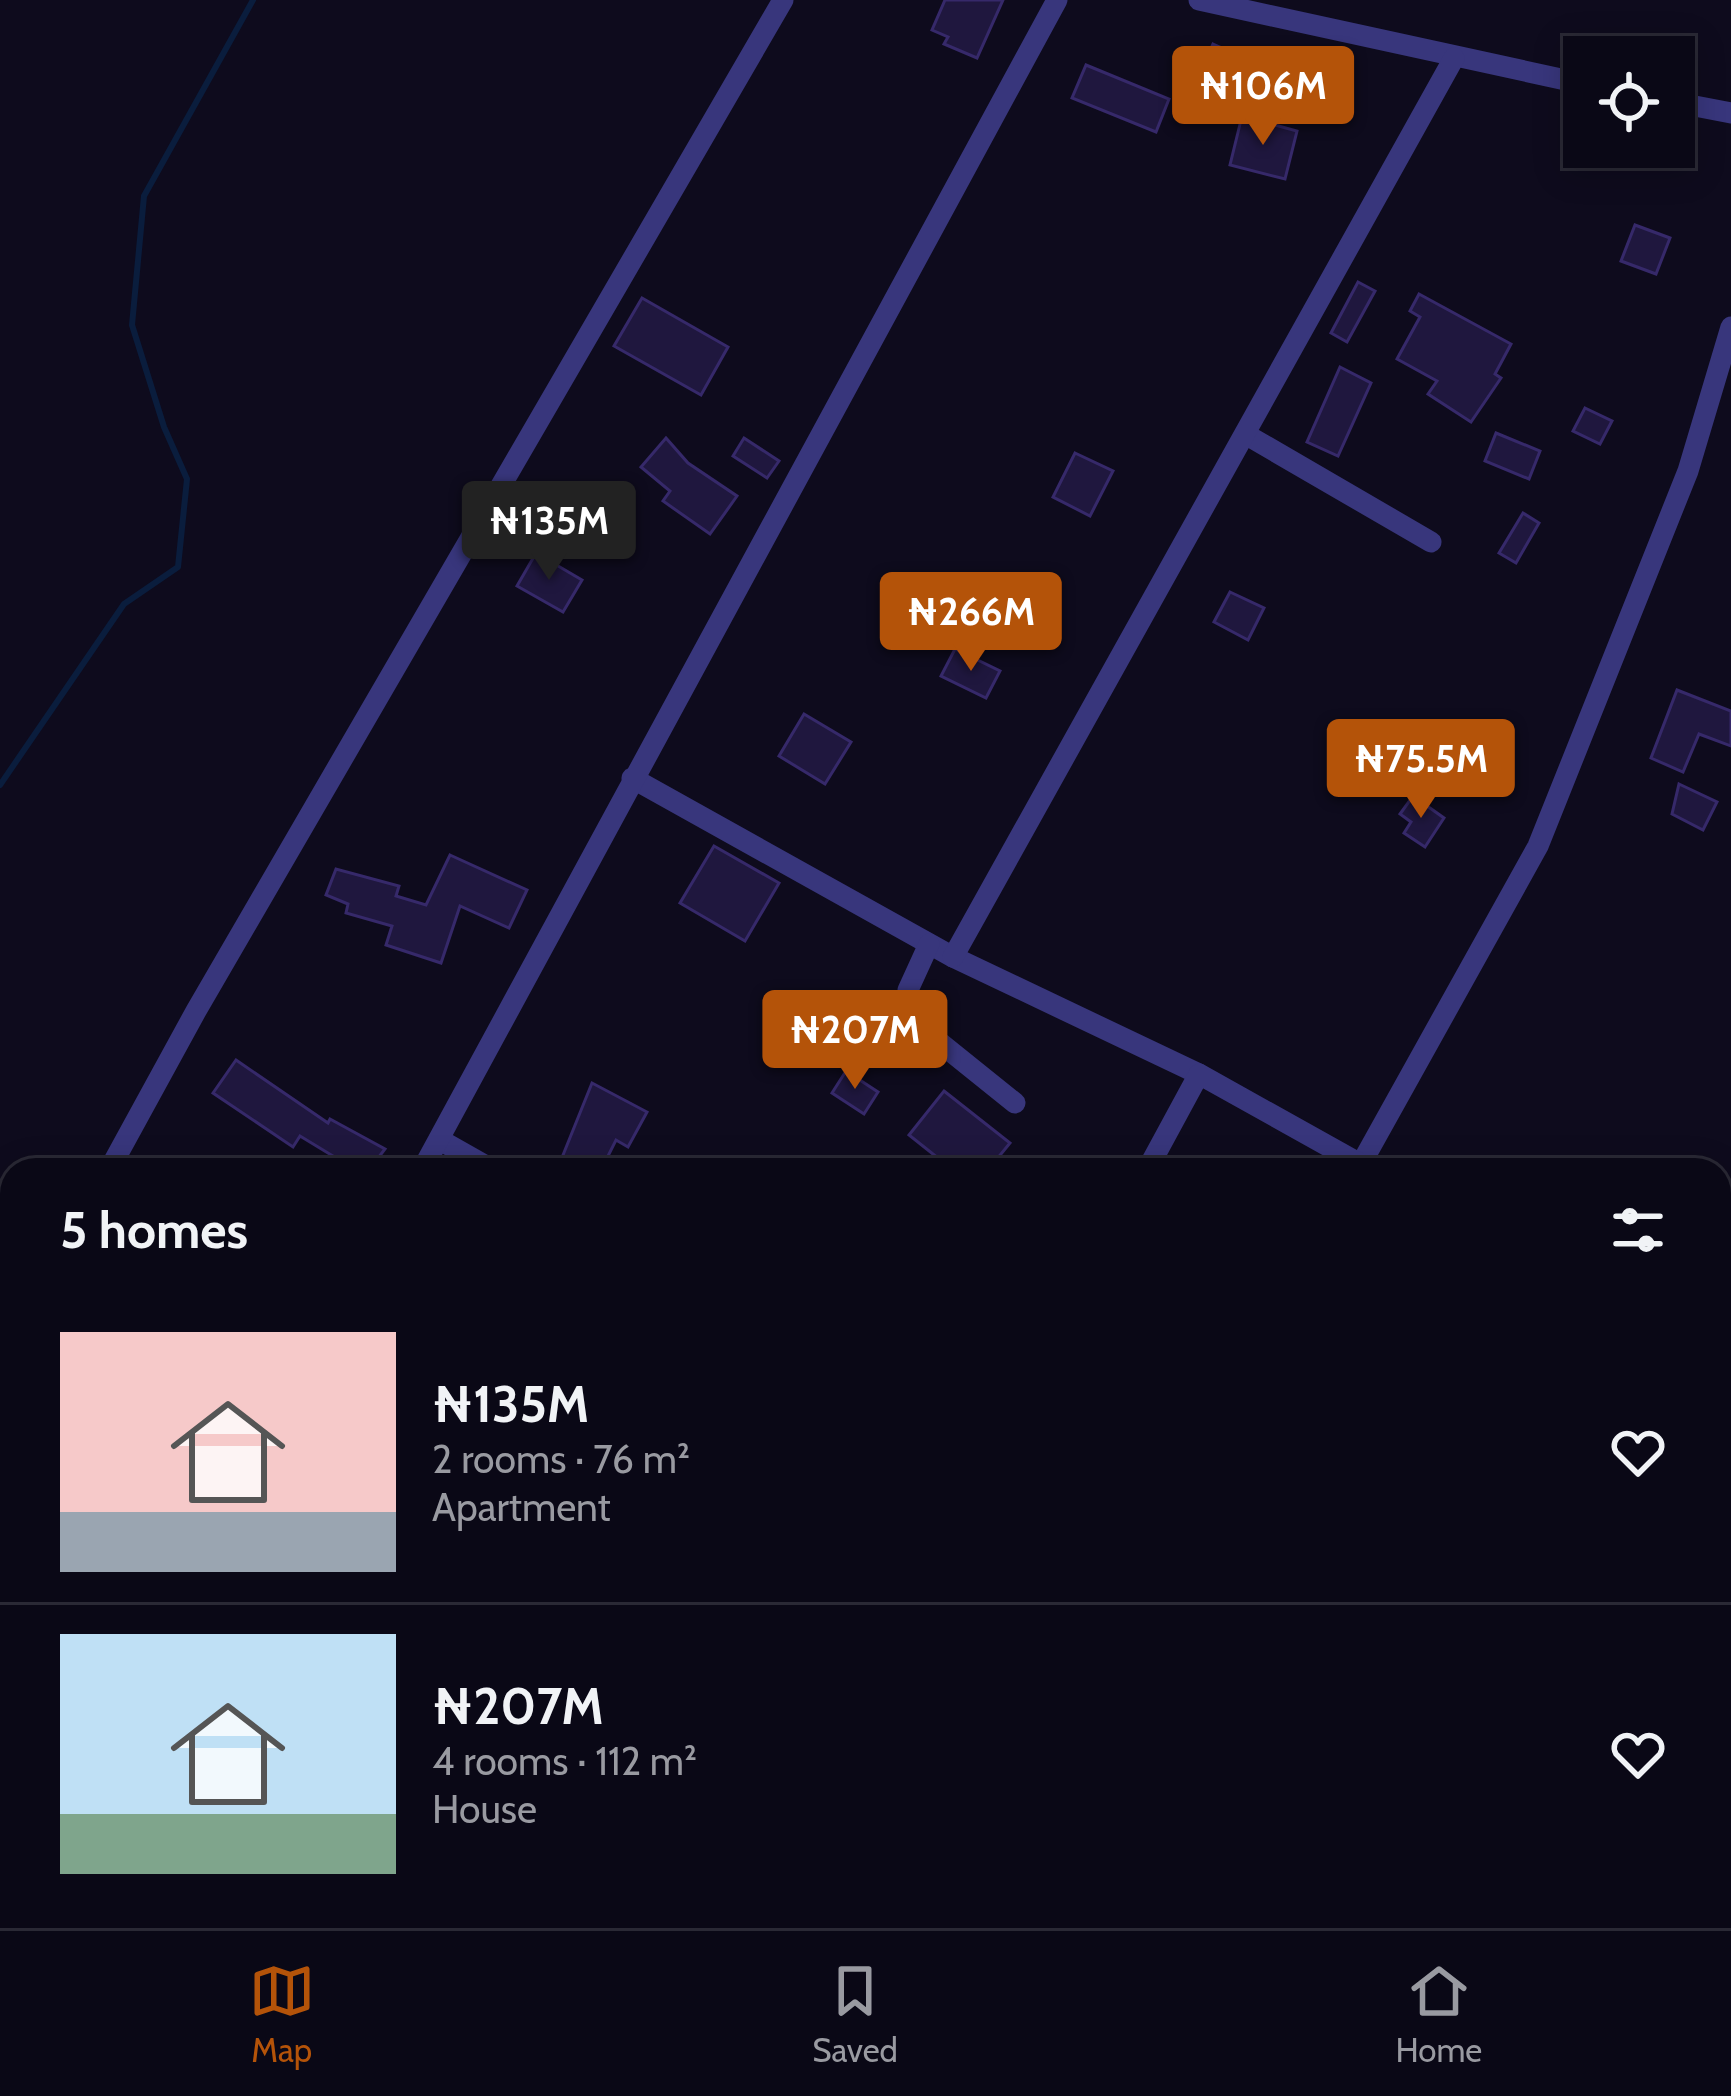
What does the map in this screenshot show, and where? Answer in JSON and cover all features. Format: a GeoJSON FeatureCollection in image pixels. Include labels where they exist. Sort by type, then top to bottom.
{"type":"FeatureCollection","features":[{"type":"Feature","properties":{"kind":"street"},"geometry":{"type":"LineString","coordinates":[[117,1158],[783,0]]}},
{"type":"Feature","properties":{"kind":"street"},"geometry":{"type":"LineString","coordinates":[[429,1158],[1057,0]]}},
{"type":"Feature","properties":{"kind":"street"},"geometry":{"type":"LineString","coordinates":[[1199,0],[1563,80]]}},
{"type":"Feature","properties":{"kind":"street"},"geometry":{"type":"LineString","coordinates":[[953,957],[1454,58]]}},
{"type":"Feature","properties":{"kind":"street"},"geometry":{"type":"LineString","coordinates":[[1695,105],[1731,113]]}},
{"type":"Feature","properties":{"kind":"street"},"geometry":{"type":"LineString","coordinates":[[1371,1158],[1538,845],[1688,470],[1731,327]]}},
{"type":"Feature","properties":{"kind":"street"},"geometry":{"type":"LineString","coordinates":[[1245,434],[1431,542]]}},
{"type":"Feature","properties":{"kind":"street"},"geometry":{"type":"LineString","coordinates":[[632,778],[928,944],[1198,1074],[1350,1158]]}},
{"type":"Feature","properties":{"kind":"street"},"geometry":{"type":"LineString","coordinates":[[928,944],[908,990],[913,1021],[1015,1102]]}},
{"type":"Feature","properties":{"kind":"street"},"geometry":{"type":"LineString","coordinates":[[1153,1158],[1198,1074]]}},
{"type":"Feature","properties":{"kind":"street"},"geometry":{"type":"LineString","coordinates":[[440,1140],[472,1158]]}},
{"type":"Feature","properties":{"kind":"building"},"geometry":{"type":"Polygon","coordinates":[[[945,0],[1003,0],[977,58],[944,44],[948,37],[932,30],[945,0]]]}},
{"type":"Feature","properties":{"kind":"building"},"geometry":{"type":"Polygon","coordinates":[[[1213,44],[1247,59],[1221,117],[1187,102],[1213,44]]]}},
{"type":"Feature","properties":{"kind":"building"},"geometry":{"type":"Polygon","coordinates":[[[1086,65],[1169,99],[1156,132],[1072,98],[1086,65]]]}},
{"type":"Feature","properties":{"kind":"building"},"geometry":{"type":"Polygon","coordinates":[[[1242,116],[1297,131],[1285,179],[1230,165],[1242,116]]]}},
{"type":"Feature","properties":{"kind":"building"},"geometry":{"type":"Polygon","coordinates":[[[1635,225],[1670,238],[1656,274],[1621,261],[1635,225]]]}},
{"type":"Feature","properties":{"kind":"building"},"geometry":{"type":"Polygon","coordinates":[[[1358,282],[1375,291],[1347,342],[1331,333],[1358,282]]]}},
{"type":"Feature","properties":{"kind":"building"},"geometry":{"type":"Polygon","coordinates":[[[1419,294],[1511,344],[1495,374],[1501,378],[1471,422],[1428,394],[1437,381],[1397,359],[1420,317],[1410,311],[1419,294]]]}},
{"type":"Feature","properties":{"kind":"building"},"geometry":{"type":"Polygon","coordinates":[[[642,298],[728,347],[701,395],[614,346],[642,298]]]}},
{"type":"Feature","properties":{"kind":"building"},"geometry":{"type":"Polygon","coordinates":[[[1340,367],[1371,383],[1338,456],[1307,442],[1340,367]]]}},
{"type":"Feature","properties":{"kind":"building"},"geometry":{"type":"Polygon","coordinates":[[[1585,408],[1612,421],[1600,444],[1573,431],[1585,408]]]}},
{"type":"Feature","properties":{"kind":"building"},"geometry":{"type":"Polygon","coordinates":[[[1496,433],[1540,451],[1529,479],[1485,461],[1496,433]]]}},
{"type":"Feature","properties":{"kind":"building"},"geometry":{"type":"Polygon","coordinates":[[[666,438],[688,463],[737,496],[710,534],[663,501],[670,491],[641,467],[666,438]]]}},
{"type":"Feature","properties":{"kind":"building"},"geometry":{"type":"Polygon","coordinates":[[[744,438],[779,461],[767,478],[733,456],[744,438]]]}},
{"type":"Feature","properties":{"kind":"building"},"geometry":{"type":"Polygon","coordinates":[[[1075,453],[1113,471],[1090,516],[1053,497],[1075,453]]]}},
{"type":"Feature","properties":{"kind":"building"},"geometry":{"type":"Polygon","coordinates":[[[1523,513],[1539,523],[1516,563],[1499,553],[1523,513]]]}},
{"type":"Feature","properties":{"kind":"building"},"geometry":{"type":"Polygon","coordinates":[[[536,553],[582,580],[563,612],[517,586],[536,553]]]}},
{"type":"Feature","properties":{"kind":"building"},"geometry":{"type":"Polygon","coordinates":[[[1230,592],[1264,608],[1248,640],[1214,622],[1230,592]]]}},
{"type":"Feature","properties":{"kind":"building"},"geometry":{"type":"Polygon","coordinates":[[[955,649],[1000,671],[986,698],[941,676],[955,649]]]}},
{"type":"Feature","properties":{"kind":"building"},"geometry":{"type":"Polygon","coordinates":[[[1677,690],[1731,711],[1731,746],[1699,734],[1683,772],[1651,758],[1677,690]]]}},
{"type":"Feature","properties":{"kind":"building"},"geometry":{"type":"Polygon","coordinates":[[[804,714],[851,742],[825,784],[779,756],[804,714]]]}},
{"type":"Feature","properties":{"kind":"building"},"geometry":{"type":"Polygon","coordinates":[[[1679,784],[1717,802],[1703,830],[1672,814],[1679,784]]]}},
{"type":"Feature","properties":{"kind":"building"},"geometry":{"type":"Polygon","coordinates":[[[1413,796],[1444,818],[1425,847],[1404,833],[1411,822],[1400,814],[1413,796]]]}},
{"type":"Feature","properties":{"kind":"building"},"geometry":{"type":"Polygon","coordinates":[[[714,846],[779,883],[745,941],[680,903],[714,846]]]}},
{"type":"Feature","properties":{"kind":"building"},"geometry":{"type":"Polygon","coordinates":[[[450,855],[527,890],[509,928],[460,906],[441,963],[386,945],[392,926],[346,913],[348,904],[326,895],[336,869],[399,886],[396,896],[426,905],[450,855]]]}},
{"type":"Feature","properties":{"kind":"building"},"geometry":{"type":"Polygon","coordinates":[[[236,1060],[328,1123],[330,1119],[385,1149],[378,1158],[336,1158],[300,1136],[293,1147],[213,1093],[236,1060]]]}},
{"type":"Feature","properties":{"kind":"building"},"geometry":{"type":"Polygon","coordinates":[[[846,1071],[878,1092],[864,1114],[832,1093],[846,1071]]]}},
{"type":"Feature","properties":{"kind":"building"},"geometry":{"type":"Polygon","coordinates":[[[592,1083],[647,1112],[628,1147],[616,1140],[607,1158],[562,1158],[592,1083]]]}},
{"type":"Feature","properties":{"kind":"building"},"geometry":{"type":"Polygon","coordinates":[[[944,1091],[1010,1143],[998,1158],[938,1158],[909,1135],[944,1091]]]}},
{"type":"Feature","properties":{"kind":"waterway"},"geometry":{"type":"LineString","coordinates":[[0,785],[124,604],[178,567],[187,479],[164,427],[132,325],[144,196],[253,0]]}}]}
